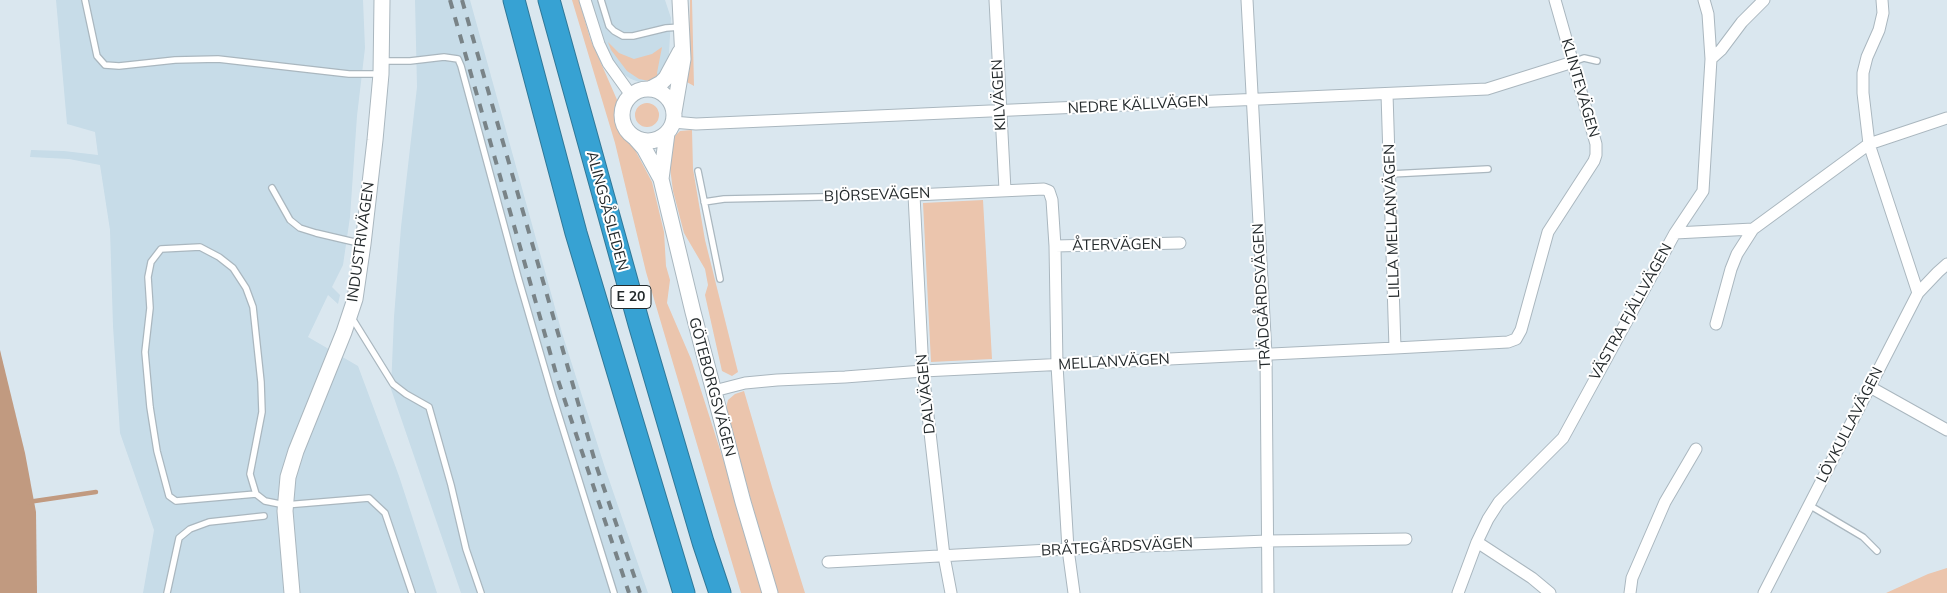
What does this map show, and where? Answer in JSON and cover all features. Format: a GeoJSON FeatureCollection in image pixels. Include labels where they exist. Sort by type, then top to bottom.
{"type":"FeatureCollection","features":[{"type":"Feature","properties":{"kind":"highway","name":"E 20"},"geometry":{"type":"LineString","coordinates":[[514,0],[576,233],[684,593]]}},
{"type":"Feature","properties":{"kind":"highway","name":"ALINGSÅSLEDEN"},"geometry":{"type":"LineString","coordinates":[[549,0],[639,324],[703,542],[720,593]]}},
{"type":"Feature","properties":{"kind":"street","name":"INDUSTRIVÄGEN"},"geometry":{"type":"LineString","coordinates":[[292,593],[285,505],[288,478],[296,450],[344,332],[354,299],[363,244],[381,68],[382,0]]}},
{"type":"Feature","properties":{"kind":"street"},"geometry":{"type":"LineString","coordinates":[[585,0],[599,44],[608,63],[631,95]]}},
{"type":"Feature","properties":{"kind":"street","name":"GÖTEBORGSVÄGEN"},"geometry":{"type":"LineString","coordinates":[[661,179],[683,59],[680,0]]}},
{"type":"Feature","properties":{"kind":"street","name":"KILVÄGEN"},"geometry":{"type":"LineString","coordinates":[[995,0],[1005,190]]}},
{"type":"Feature","properties":{"kind":"street","name":"TRÄDGÅRDSVÄGEN"},"geometry":{"type":"LineString","coordinates":[[1247,0],[1266,354],[1268,593]]}},
{"type":"Feature","properties":{"kind":"street","name":"KLINTEVÄGEN"},"geometry":{"type":"LineString","coordinates":[[1516,339],[1521,330],[1548,232],[1596,155],[1596,144],[1555,0]]}},
{"type":"Feature","properties":{"kind":"street","name":"VÄSTRA FJÄLLVÄGEN"},"geometry":{"type":"LineString","coordinates":[[1458,593],[1477,542],[1499,502],[1563,438],[1675,233],[1703,191],[1711,59],[1708,14],[1704,0]]}},
{"type":"Feature","properties":{"kind":"street"},"geometry":{"type":"LineString","coordinates":[[1711,59],[1721,50],[1742,22],[1764,0]]}},
{"type":"Feature","properties":{"kind":"street"},"geometry":{"type":"LineString","coordinates":[[1882,0],[1883,13],[1863,73],[1862,93],[1869,144],[1918,293]]}},
{"type":"Feature","properties":{"kind":"street","name":"GÖTEBORGSVÄGEN"},"geometry":{"type":"LineString","coordinates":[[650,89],[661,84],[666,78],[681,49]]}},
{"type":"Feature","properties":{"kind":"street","name":"NEDRE KÄLLVÄGEN"},"geometry":{"type":"LineString","coordinates":[[671,122],[696,124],[1487,89],[1573,62]]}},
{"type":"Feature","properties":{"kind":"street"},"geometry":{"type":"LineString","coordinates":[[650,89],[660,92],[668,98],[671,122],[652,141],[636,139],[626,130],[622,118],[624,106],[631,95],[640,90],[650,89]]}},
{"type":"Feature","properties":{"kind":"street","name":"LILLA MELLANVÄGEN"},"geometry":{"type":"LineString","coordinates":[[1387,94],[1395,348]]}},
{"type":"Feature","properties":{"kind":"street"},"geometry":{"type":"LineString","coordinates":[[1716,324],[1731,269],[1737,254],[1753,229],[1869,144],[1947,118]]}},
{"type":"Feature","properties":{"kind":"street","name":"GÖTEBORGSVÄGEN"},"geometry":{"type":"LineString","coordinates":[[636,139],[644,148],[661,179],[743,502],[770,593]]}},
{"type":"Feature","properties":{"kind":"street","name":"BJÖRSEVÄGEN"},"geometry":{"type":"LineString","coordinates":[[914,195],[1044,189],[1049,192],[1052,200],[1055,246]]}},
{"type":"Feature","properties":{"kind":"street","name":"DALVÄGEN"},"geometry":{"type":"LineString","coordinates":[[914,195],[922,371],[944,556],[951,593]]}},
{"type":"Feature","properties":{"kind":"street"},"geometry":{"type":"LineString","coordinates":[[1675,233],[1753,229]]}},
{"type":"Feature","properties":{"kind":"street","name":"ÅTERVÄGEN"},"geometry":{"type":"LineString","coordinates":[[1055,246],[1180,243]]}},
{"type":"Feature","properties":{"kind":"street"},"geometry":{"type":"LineString","coordinates":[[1055,246],[1057,365],[1068,549],[1074,593]]}},
{"type":"Feature","properties":{"kind":"street","name":"LÖVKULLAVÄGEN"},"geometry":{"type":"LineString","coordinates":[[1764,593],[1918,293],[1947,264]]}},
{"type":"Feature","properties":{"kind":"street","name":"MELLANVÄGEN"},"geometry":{"type":"LineString","coordinates":[[714,391],[745,383],[778,380],[922,371],[1508,342],[1516,339]]}},
{"type":"Feature","properties":{"kind":"street"},"geometry":{"type":"LineString","coordinates":[[1870,387],[1947,430]]}},
{"type":"Feature","properties":{"kind":"street"},"geometry":{"type":"LineString","coordinates":[[1630,593],[1632,578],[1665,502],[1696,449]]}},
{"type":"Feature","properties":{"kind":"street","name":"BRÅTEGÅRDSVÄGEN"},"geometry":{"type":"LineString","coordinates":[[828,562],[1068,549],[1267,541],[1406,539]]}},
{"type":"Feature","properties":{"kind":"street"},"geometry":{"type":"LineString","coordinates":[[1477,542],[1532,578],[1550,593]]}},
{"type":"Feature","properties":{"kind":"lane"},"geometry":{"type":"LineString","coordinates":[[85,0],[97,56],[105,65],[119,66],[175,60],[218,59],[349,74],[410,61],[444,58],[458,59],[553,397],[614,593]]}},
{"type":"Feature","properties":{"kind":"lane"},"geometry":{"type":"LineString","coordinates":[[602,0],[609,26],[623,36],[633,36],[666,28],[681,27]]}},
{"type":"Feature","properties":{"kind":"lane","name":"NEDRE KÄLLVÄGEN"},"geometry":{"type":"LineString","coordinates":[[1573,62],[1584,58],[1597,61]]}},
{"type":"Feature","properties":{"kind":"lane"},"geometry":{"type":"LineString","coordinates":[[1391,174],[1488,170]]}},
{"type":"Feature","properties":{"kind":"lane"},"geometry":{"type":"LineString","coordinates":[[698,171],[720,279]]}},
{"type":"Feature","properties":{"kind":"lane"},"geometry":{"type":"LineString","coordinates":[[272,188],[290,220],[300,228],[316,234],[363,244]]}},
{"type":"Feature","properties":{"kind":"lane","name":"BJÖRSEVÄGEN"},"geometry":{"type":"LineString","coordinates":[[704,202],[724,199],[914,195]]}},
{"type":"Feature","properties":{"kind":"lane"},"geometry":{"type":"LineString","coordinates":[[256,494],[176,501],[169,496],[157,451],[150,407],[145,352],[150,308],[148,277],[151,262],[161,249],[200,247],[219,257],[233,268],[246,288],[253,307],[261,382],[262,412],[250,474],[256,494],[266,501],[285,505],[370,498],[385,513],[412,593]]}},
{"type":"Feature","properties":{"kind":"lane"},"geometry":{"type":"LineString","coordinates":[[349,314],[393,384],[429,407],[451,485],[466,550],[481,593]]}},
{"type":"Feature","properties":{"kind":"lane"},"geometry":{"type":"LineString","coordinates":[[1809,505],[1863,537],[1877,552]]}},
{"type":"Feature","properties":{"kind":"lane"},"geometry":{"type":"LineString","coordinates":[[167,593],[179,538],[190,529],[209,522],[264,516]]}},
{"type":"Feature","properties":{"kind":"shaded area"},"geometry":{"type":"Polygon","coordinates":[[[56,0],[363,0],[365,48],[357,116],[350,217],[343,265],[332,287],[340,295],[338,304],[328,295],[308,337],[358,366],[399,476],[437,593],[143,593],[154,530],[120,433],[113,326],[110,230],[100,165],[69,159],[30,157],[31,150],[98,155],[95,132],[67,124],[56,0]]]}},
{"type":"Feature","properties":{"kind":"shaded area"},"geometry":{"type":"Polygon","coordinates":[[[415,0],[470,0],[562,333],[606,471],[648,593],[461,593],[391,389],[401,227],[417,87],[415,0]]]}},
{"type":"Feature","properties":{"kind":"shaded area"},"geometry":{"type":"Polygon","coordinates":[[[572,0],[579,0],[590,38],[618,102],[616,125],[623,138],[633,146],[652,182],[664,232],[666,266],[670,280],[667,303],[691,359],[766,593],[741,593],[646,272],[615,143],[572,0]]]}},
{"type":"Feature","properties":{"kind":"shaded area"},"geometry":{"type":"Polygon","coordinates":[[[591,0],[665,0],[671,18],[668,71],[647,85],[631,79],[620,72],[606,51],[591,0]]]}},
{"type":"Feature","properties":{"kind":"shaded area"},"geometry":{"type":"Polygon","coordinates":[[[690,0],[692,0],[694,86],[685,81],[689,59],[690,0]]]}},
{"type":"Feature","properties":{"kind":"shaded area"},"geometry":{"type":"Polygon","coordinates":[[[608,42],[619,53],[634,59],[652,54],[662,47],[657,73],[658,77],[649,81],[639,79],[627,71],[611,50],[608,42]]]}},
{"type":"Feature","properties":{"kind":"shaded area"},"geometry":{"type":"Polygon","coordinates":[[[647,103],[652,104],[658,110],[658,120],[652,126],[647,127],[642,126],[636,120],[635,115],[636,110],[642,104],[647,103]]]}},
{"type":"Feature","properties":{"kind":"shaded area"},"geometry":{"type":"Polygon","coordinates":[[[692,130],[693,169],[705,240],[738,372],[732,376],[722,371],[705,295],[708,285],[705,269],[684,233],[673,191],[669,160],[672,139],[680,131],[692,130]]]}},
{"type":"Feature","properties":{"kind":"shaded area"},"geometry":{"type":"Polygon","coordinates":[[[983,200],[992,359],[931,362],[923,203],[983,200]]]}},
{"type":"Feature","properties":{"kind":"shaded area"},"geometry":{"type":"Polygon","coordinates":[[[0,350],[25,453],[36,512],[37,593],[0,593],[0,350]]]}},
{"type":"Feature","properties":{"kind":"shaded area"},"geometry":{"type":"Polygon","coordinates":[[[744,391],[805,593],[778,593],[726,408],[728,400],[735,394],[744,391]]]}},
{"type":"Feature","properties":{"kind":"shaded area"},"geometry":{"type":"Polygon","coordinates":[[[1947,568],[1947,593],[1886,593],[1928,574],[1947,568]]]}},
{"type":"Feature","properties":{"kind":"waterway"},"geometry":{"type":"LineString","coordinates":[[28,502],[96,492]]}},
{"type":"Feature","properties":{"kind":"railway"},"geometry":{"type":"LineString","coordinates":[[450,0],[557,377],[629,593]]}},
{"type":"Feature","properties":{"kind":"railway"},"geometry":{"type":"LineString","coordinates":[[462,0],[596,465],[640,593]]}}]}
